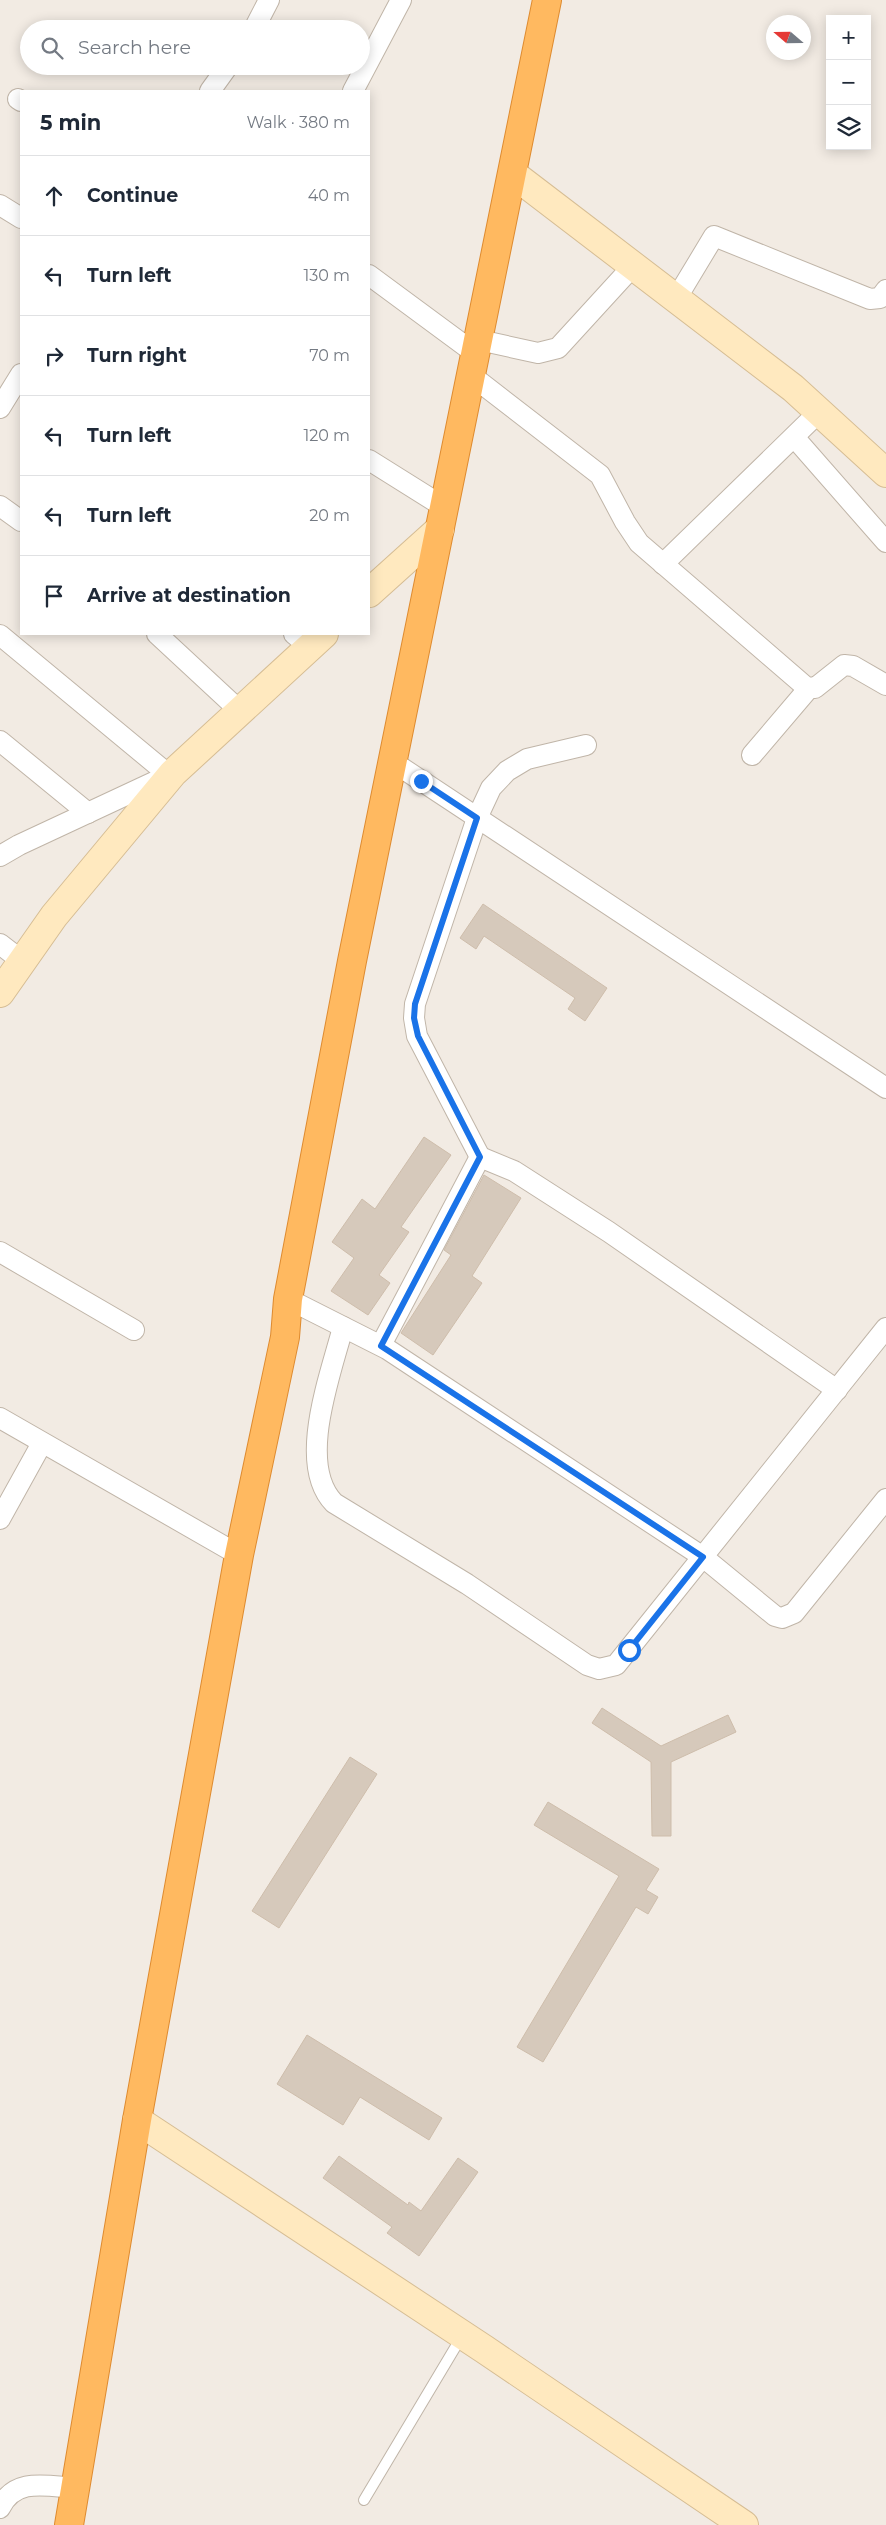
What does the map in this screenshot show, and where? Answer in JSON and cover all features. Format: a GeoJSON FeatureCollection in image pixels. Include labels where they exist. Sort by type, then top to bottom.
{"type":"FeatureCollection","features":[{"type":"Feature","properties":{"kind":"highway"},"geometry":{"type":"LineString","coordinates":[[69,2525],[137,2120],[239,1555],[285,1337],[288,1300],[393,762],[547,0]]}},
{"type":"Feature","properties":{"kind":"street"},"geometry":{"type":"LineString","coordinates":[[259,20],[269,0]]}},
{"type":"Feature","properties":{"kind":"street"},"geometry":{"type":"LineString","coordinates":[[370,59],[401,0]]}},
{"type":"Feature","properties":{"kind":"street"},"geometry":{"type":"LineString","coordinates":[[211,90],[222,75]]}},
{"type":"Feature","properties":{"kind":"street"},"geometry":{"type":"LineString","coordinates":[[354,90],[361,75]]}},
{"type":"Feature","properties":{"kind":"street"},"geometry":{"type":"LineString","coordinates":[[513,174],[794,388],[886,473]]}},
{"type":"Feature","properties":{"kind":"street"},"geometry":{"type":"LineString","coordinates":[[0,205],[20,217]]}},
{"type":"Feature","properties":{"kind":"street"},"geometry":{"type":"LineString","coordinates":[[676,299],[714,236],[870,299],[880,298],[886,290]]}},
{"type":"Feature","properties":{"kind":"street"},"geometry":{"type":"LineString","coordinates":[[476,356],[538,353],[558,348],[634,266]]}},
{"type":"Feature","properties":{"kind":"street"},"geometry":{"type":"LineString","coordinates":[[370,276],[476,356],[600,475],[631,533],[639,543],[810,688]]}},
{"type":"Feature","properties":{"kind":"street"},"geometry":{"type":"LineString","coordinates":[[0,408],[20,376]]}},
{"type":"Feature","properties":{"kind":"street"},"geometry":{"type":"LineString","coordinates":[[663,564],[819,412]]}},
{"type":"Feature","properties":{"kind":"street"},"geometry":{"type":"LineString","coordinates":[[794,437],[886,542]]}},
{"type":"Feature","properties":{"kind":"street"},"geometry":{"type":"LineString","coordinates":[[370,461],[442,518],[370,592]]}},
{"type":"Feature","properties":{"kind":"street"},"geometry":{"type":"LineString","coordinates":[[0,506],[20,520]]}},
{"type":"Feature","properties":{"kind":"street"},"geometry":{"type":"LineString","coordinates":[[0,635],[171,774]]}},
{"type":"Feature","properties":{"kind":"street"},"geometry":{"type":"LineString","coordinates":[[158,635],[240,711]]}},
{"type":"Feature","properties":{"kind":"street"},"geometry":{"type":"LineString","coordinates":[[0,993],[54,916],[171,774],[240,711],[309,638]]}},
{"type":"Feature","properties":{"kind":"street"},"geometry":{"type":"LineString","coordinates":[[752,755],[810,688],[815,688],[844,665],[853,666],[886,684]]}},
{"type":"Feature","properties":{"kind":"street"},"geometry":{"type":"LineString","coordinates":[[0,741],[88,813]]}},
{"type":"Feature","properties":{"kind":"street"},"geometry":{"type":"LineString","coordinates":[[586,745],[527,759],[507,771],[491,788],[477,818],[415,1004],[414,1018],[423,1048],[480,1157],[514,1170],[609,1232],[837,1390]]}},
{"type":"Feature","properties":{"kind":"street"},"geometry":{"type":"LineString","coordinates":[[393,762],[886,1088]]}},
{"type":"Feature","properties":{"kind":"street"},"geometry":{"type":"LineString","coordinates":[[0,856],[19,845],[171,774]]}},
{"type":"Feature","properties":{"kind":"street"},"geometry":{"type":"LineString","coordinates":[[0,944],[22,961]]}},
{"type":"Feature","properties":{"kind":"street"},"geometry":{"type":"LineString","coordinates":[[381,1346],[480,1157]]}},
{"type":"Feature","properties":{"kind":"street"},"geometry":{"type":"LineString","coordinates":[[0,1252],[134,1330]]}},
{"type":"Feature","properties":{"kind":"street"},"geometry":{"type":"LineString","coordinates":[[288,1300],[381,1346],[703,1557],[775,1616],[788,1617],[794,1613],[886,1499]]}},
{"type":"Feature","properties":{"kind":"street"},"geometry":{"type":"LineString","coordinates":[[343,1327],[319,1423],[316,1465],[320,1482],[327,1496],[334,1503],[467,1584],[587,1665],[599,1669],[608,1669],[616,1665],[886,1328]]}},
{"type":"Feature","properties":{"kind":"street"},"geometry":{"type":"LineString","coordinates":[[0,1418],[239,1555]]}},
{"type":"Feature","properties":{"kind":"street"},"geometry":{"type":"LineString","coordinates":[[0,1519],[42,1443]]}},
{"type":"Feature","properties":{"kind":"street"},"geometry":{"type":"LineString","coordinates":[[137,2120],[463,2335],[744,2525]]}},
{"type":"Feature","properties":{"kind":"street"},"geometry":{"type":"LineString","coordinates":[[0,2508],[11,2493],[27,2485],[75,2488]]}},
{"type":"Feature","properties":{"kind":"lane"},"geometry":{"type":"LineString","coordinates":[[364,2500],[463,2335]]}},
{"type":"Feature","properties":{"kind":"building"},"geometry":{"type":"Polygon","coordinates":[[[483,904],[607,988],[585,1021],[568,1009],[575,998],[484,936],[476,949],[460,938],[483,904]]]}},
{"type":"Feature","properties":{"kind":"building"},"geometry":{"type":"Polygon","coordinates":[[[424,1137],[451,1155],[401,1227],[409,1232],[379,1275],[390,1283],[368,1315],[331,1291],[354,1258],[332,1242],[362,1199],[375,1209],[424,1137]]]}},
{"type":"Feature","properties":{"kind":"building"},"geometry":{"type":"Polygon","coordinates":[[[484,1175],[521,1198],[472,1276],[482,1283],[433,1355],[401,1333],[451,1255],[444,1250],[484,1175]]]}},
{"type":"Feature","properties":{"kind":"building"},"geometry":{"type":"Polygon","coordinates":[[[602,1708],[661,1746],[728,1715],[736,1732],[671,1762],[671,1836],[652,1836],[651,1762],[592,1723],[602,1708]]]}},
{"type":"Feature","properties":{"kind":"building"},"geometry":{"type":"Polygon","coordinates":[[[350,1757],[377,1774],[279,1928],[252,1911],[350,1757]]]}},
{"type":"Feature","properties":{"kind":"building"},"geometry":{"type":"Polygon","coordinates":[[[548,1802],[659,1869],[646,1890],[658,1897],[648,1914],[636,1907],[543,2062],[517,2047],[619,1876],[534,1825],[548,1802]]]}},
{"type":"Feature","properties":{"kind":"building"},"geometry":{"type":"Polygon","coordinates":[[[307,2035],[442,2118],[429,2140],[360,2097],[343,2125],[277,2084],[307,2035]]]}},
{"type":"Feature","properties":{"kind":"building"},"geometry":{"type":"Polygon","coordinates":[[[339,2156],[408,2205],[409,2202],[421,2211],[458,2158],[478,2172],[419,2256],[387,2233],[392,2227],[323,2178],[339,2156]]]}},
{"type":"Feature","properties":{"kind":"route"},"geometry":{"type":"LineString","coordinates":[[421,781],[477,818],[415,1004],[414,1018],[423,1048],[480,1157],[381,1346],[703,1557],[629,1650]]}}]}
